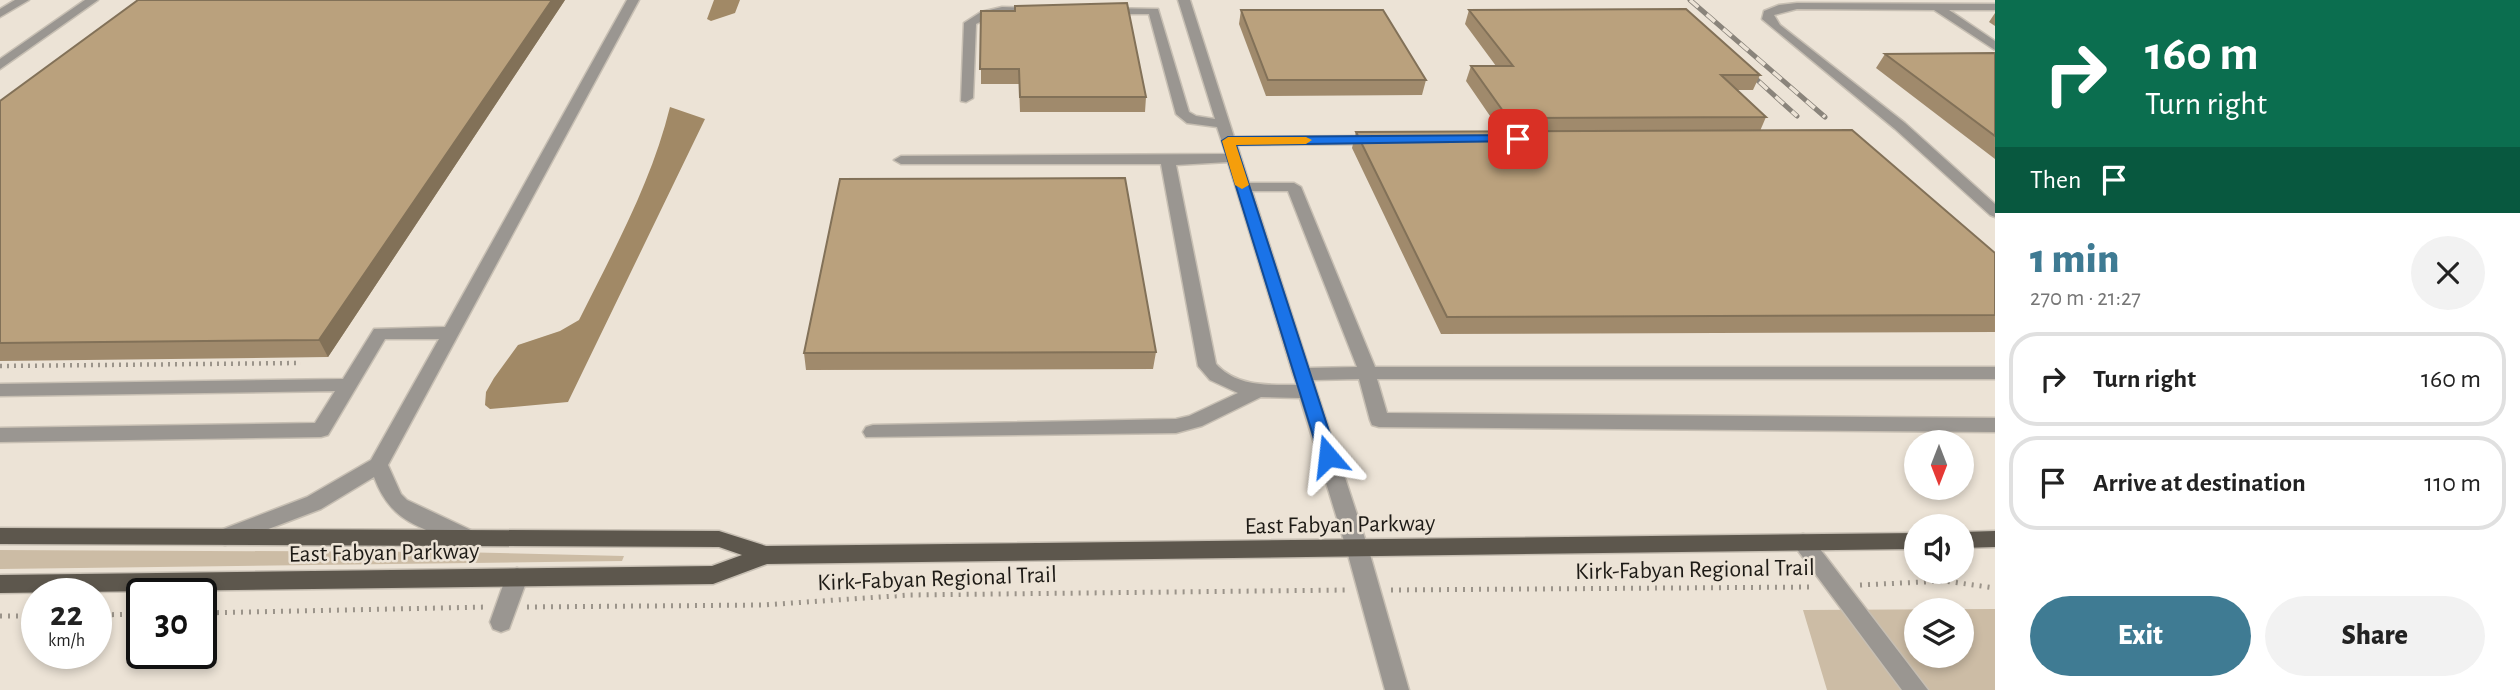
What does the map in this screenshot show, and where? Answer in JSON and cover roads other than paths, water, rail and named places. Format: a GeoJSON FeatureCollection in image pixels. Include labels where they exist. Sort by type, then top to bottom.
{"type":"FeatureCollection","features":[{"type":"Feature","properties":{"kind":"main road","name":"East Fabyan Parkway"},"geometry":{"type":"LineString","coordinates":[[0,536],[719,539],[766,555],[1358,551],[1904,541]]}},
{"type":"Feature","properties":{"kind":"main road"},"geometry":{"type":"LineString","coordinates":[[1974,540],[1995,539]]}},
{"type":"Feature","properties":{"kind":"main road","name":"East Fabyan Parkway"},"geometry":{"type":"LineString","coordinates":[[0,584],[713,575],[766,555]]}},
{"type":"Feature","properties":{"kind":"street"},"geometry":{"type":"LineString","coordinates":[[0,14],[23,0]]}},
{"type":"Feature","properties":{"kind":"street"},"geometry":{"type":"LineString","coordinates":[[0,65],[92,0]]}},
{"type":"Feature","properties":{"kind":"street"},"geometry":{"type":"LineString","coordinates":[[225,537],[314,503],[378,465],[633,0]]}},
{"type":"Feature","properties":{"kind":"street"},"geometry":{"type":"LineString","coordinates":[[1091,11],[1135,6],[1173,9]]}},
{"type":"Feature","properties":{"kind":"street"},"geometry":{"type":"LineString","coordinates":[[1995,7],[1797,6],[1779,8],[1768,13],[1768,19],[1900,126],[1995,212]]}},
{"type":"Feature","properties":{"kind":"street"},"geometry":{"type":"LineString","coordinates":[[1935,6],[1995,46]]}},
{"type":"Feature","properties":{"kind":"street"},"geometry":{"type":"LineString","coordinates":[[1173,9],[1223,124],[1358,551],[1397,690]]}},
{"type":"Feature","properties":{"kind":"street"},"geometry":{"type":"LineString","coordinates":[[1173,9],[1183,114],[1192,120],[1223,124]]}},
{"type":"Feature","properties":{"kind":"street"},"geometry":{"type":"LineString","coordinates":[[966,98],[970,23],[979,15],[993,12],[1049,11]]}},
{"type":"Feature","properties":{"kind":"street"},"geometry":{"type":"LineString","coordinates":[[1228,141],[1394,140]]}},
{"type":"Feature","properties":{"kind":"street"},"geometry":{"type":"LineString","coordinates":[[901,160],[1234,158]]}},
{"type":"Feature","properties":{"kind":"street"},"geometry":{"type":"LineString","coordinates":[[1171,160],[1168,169],[1207,366],[1227,384],[1308,392]]}},
{"type":"Feature","properties":{"kind":"street"},"geometry":{"type":"LineString","coordinates":[[1243,187],[1294,187],[1367,373],[1379,420],[1995,425]]}},
{"type":"Feature","properties":{"kind":"street"},"geometry":{"type":"LineString","coordinates":[[0,435],[320,430],[380,332],[450,332]]}},
{"type":"Feature","properties":{"kind":"street"},"geometry":{"type":"LineString","coordinates":[[1302,374],[1995,373]]}},
{"type":"Feature","properties":{"kind":"street"},"geometry":{"type":"LineString","coordinates":[[0,390],[348,385]]}},
{"type":"Feature","properties":{"kind":"street"},"geometry":{"type":"LineString","coordinates":[[873,432],[1176,426],[1195,421],[1261,389]]}},
{"type":"Feature","properties":{"kind":"street"},"geometry":{"type":"LineString","coordinates":[[378,465],[384,473],[394,501],[423,518],[468,538]]}},
{"type":"Feature","properties":{"kind":"street"},"geometry":{"type":"LineString","coordinates":[[1803,542],[1916,690]]}},
{"type":"Feature","properties":{"kind":"street"},"geometry":{"type":"LineString","coordinates":[[500,622],[517,577]]}},
{"type":"Feature","properties":{"kind":"railway"},"geometry":{"type":"LineString","coordinates":[[1690,0],[1825,117]]}},
{"type":"Feature","properties":{"kind":"railway"},"geometry":{"type":"LineString","coordinates":[[1743,67],[1797,116]]}}]}
